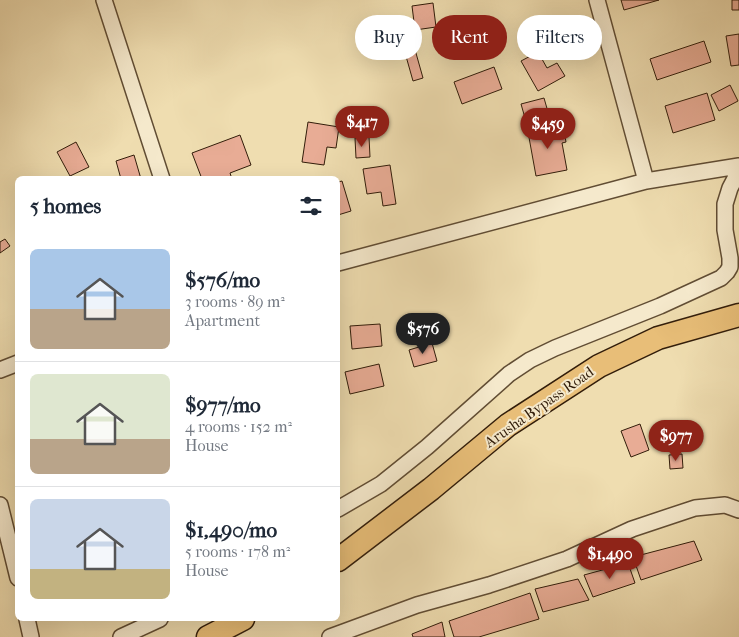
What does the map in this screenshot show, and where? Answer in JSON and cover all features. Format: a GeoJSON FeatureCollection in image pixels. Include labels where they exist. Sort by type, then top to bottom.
{"type":"FeatureCollection","features":[{"type":"Feature","properties":{"kind":"main road","name":"Arusha Bypass Road"},"geometry":{"type":"LineString","coordinates":[[340,558],[431,489],[508,425],[599,366],[658,338],[739,315]]}},
{"type":"Feature","properties":{"kind":"main road"},"geometry":{"type":"LineString","coordinates":[[208,637],[239,621]]}},
{"type":"Feature","properties":{"kind":"street"},"geometry":{"type":"LineString","coordinates":[[104,0],[161,176]]}},
{"type":"Feature","properties":{"kind":"street"},"geometry":{"type":"LineString","coordinates":[[597,0],[646,181]]}},
{"type":"Feature","properties":{"kind":"street"},"geometry":{"type":"LineString","coordinates":[[340,262],[646,181],[739,166]]}},
{"type":"Feature","properties":{"kind":"street"},"geometry":{"type":"LineString","coordinates":[[340,508],[381,484],[427,447],[509,374],[530,360],[721,278],[728,272],[730,267],[725,230],[725,204],[730,188],[739,172]]}},
{"type":"Feature","properties":{"kind":"street"},"geometry":{"type":"LineString","coordinates":[[0,370],[15,364]]}},
{"type":"Feature","properties":{"kind":"street"},"geometry":{"type":"LineString","coordinates":[[0,505],[15,566]]}},
{"type":"Feature","properties":{"kind":"street"},"geometry":{"type":"LineString","coordinates":[[330,637],[417,605],[489,585],[567,559],[632,529],[695,508],[725,505],[739,510]]}},
{"type":"Feature","properties":{"kind":"street"},"geometry":{"type":"LineString","coordinates":[[27,621],[31,637]]}},
{"type":"Feature","properties":{"kind":"street"},"geometry":{"type":"LineString","coordinates":[[121,637],[156,621]]}},
{"type":"Feature","properties":{"kind":"building"},"geometry":{"type":"Polygon","coordinates":[[[621,0],[659,0],[624,10],[621,0]]]}},
{"type":"Feature","properties":{"kind":"building"},"geometry":{"type":"Polygon","coordinates":[[[732,0],[739,0],[739,10],[732,10],[732,0]]]}},
{"type":"Feature","properties":{"kind":"building"},"geometry":{"type":"Polygon","coordinates":[[[433,3],[434,15],[432,15],[432,28],[422,29],[422,15],[413,15],[412,6],[433,3]]]}},
{"type":"Feature","properties":{"kind":"building"},"geometry":{"type":"Polygon","coordinates":[[[739,34],[739,65],[731,66],[726,36],[739,34]]]}},
{"type":"Feature","properties":{"kind":"building"},"geometry":{"type":"Polygon","coordinates":[[[704,41],[711,62],[657,80],[650,59],[704,41]]]}},
{"type":"Feature","properties":{"kind":"building"},"geometry":{"type":"Polygon","coordinates":[[[407,60],[418,60],[423,78],[413,81],[407,60]]]}},
{"type":"Feature","properties":{"kind":"building"},"geometry":{"type":"Polygon","coordinates":[[[542,60],[547,68],[557,63],[565,76],[538,91],[521,61],[542,60]]]}},
{"type":"Feature","properties":{"kind":"building"},"geometry":{"type":"Polygon","coordinates":[[[494,67],[502,89],[462,104],[454,82],[494,67]]]}},
{"type":"Feature","properties":{"kind":"building"},"geometry":{"type":"Polygon","coordinates":[[[730,85],[738,101],[719,111],[711,95],[730,85]]]}},
{"type":"Feature","properties":{"kind":"building"},"geometry":{"type":"Polygon","coordinates":[[[707,93],[715,120],[673,133],[665,106],[707,93]]]}},
{"type":"Feature","properties":{"kind":"building"},"geometry":{"type":"Polygon","coordinates":[[[544,98],[550,119],[527,125],[521,104],[544,98]]]}},
{"type":"Feature","properties":{"kind":"building"},"geometry":{"type":"Polygon","coordinates":[[[308,122],[339,127],[336,148],[327,147],[324,165],[302,162],[308,122]]]}},
{"type":"Feature","properties":{"kind":"building"},"geometry":{"type":"Polygon","coordinates":[[[563,126],[566,142],[562,143],[567,170],[536,176],[528,132],[563,126]]]}},
{"type":"Feature","properties":{"kind":"building"},"geometry":{"type":"Polygon","coordinates":[[[240,135],[251,165],[230,173],[231,176],[201,176],[192,153],[240,135]]]}},
{"type":"Feature","properties":{"kind":"building"},"geometry":{"type":"Polygon","coordinates":[[[369,137],[370,157],[356,158],[355,138],[369,137]]]}},
{"type":"Feature","properties":{"kind":"building"},"geometry":{"type":"Polygon","coordinates":[[[76,142],[89,167],[70,176],[57,152],[76,142]]]}},
{"type":"Feature","properties":{"kind":"building"},"geometry":{"type":"Polygon","coordinates":[[[134,155],[140,176],[120,176],[116,161],[134,155]]]}},
{"type":"Feature","properties":{"kind":"building"},"geometry":{"type":"Polygon","coordinates":[[[390,165],[396,204],[383,206],[381,192],[367,194],[363,169],[390,165]]]}},
{"type":"Feature","properties":{"kind":"building"},"geometry":{"type":"Polygon","coordinates":[[[342,181],[351,211],[340,214],[340,182],[342,181]]]}},
{"type":"Feature","properties":{"kind":"building"},"geometry":{"type":"Polygon","coordinates":[[[5,239],[10,246],[0,253],[0,242],[5,239]]]}},
{"type":"Feature","properties":{"kind":"building"},"geometry":{"type":"Polygon","coordinates":[[[380,324],[382,346],[352,349],[350,326],[380,324]]]}},
{"type":"Feature","properties":{"kind":"building"},"geometry":{"type":"Polygon","coordinates":[[[432,343],[437,361],[414,367],[409,350],[432,343]]]}},
{"type":"Feature","properties":{"kind":"building"},"geometry":{"type":"Polygon","coordinates":[[[379,364],[384,386],[350,394],[345,372],[379,364]]]}},
{"type":"Feature","properties":{"kind":"building"},"geometry":{"type":"Polygon","coordinates":[[[640,424],[649,450],[631,457],[621,431],[640,424]]]}},
{"type":"Feature","properties":{"kind":"building"},"geometry":{"type":"Polygon","coordinates":[[[682,454],[683,468],[670,469],[669,455],[682,454]]]}},
{"type":"Feature","properties":{"kind":"building"},"geometry":{"type":"Polygon","coordinates":[[[694,541],[702,560],[641,580],[633,557],[694,541]]]}},
{"type":"Feature","properties":{"kind":"building"},"geometry":{"type":"Polygon","coordinates":[[[628,563],[635,583],[593,597],[584,575],[628,563]]]}},
{"type":"Feature","properties":{"kind":"building"},"geometry":{"type":"Polygon","coordinates":[[[578,579],[589,600],[543,612],[535,589],[578,579]]]}},
{"type":"Feature","properties":{"kind":"building"},"geometry":{"type":"Polygon","coordinates":[[[530,593],[539,619],[479,637],[454,637],[449,621],[530,593]]]}},
{"type":"Feature","properties":{"kind":"building"},"geometry":{"type":"Polygon","coordinates":[[[442,622],[445,637],[413,637],[412,634],[442,622]]]}}]}
